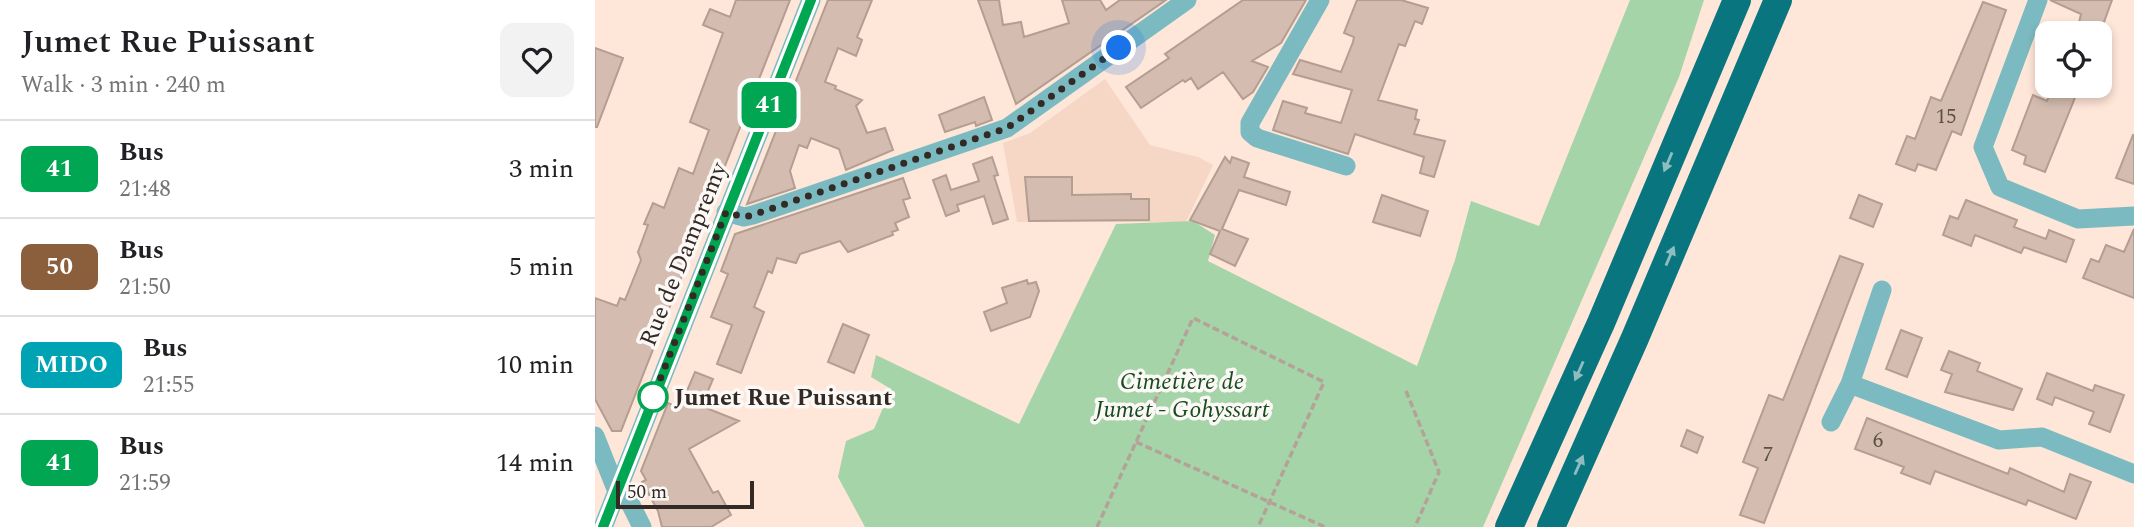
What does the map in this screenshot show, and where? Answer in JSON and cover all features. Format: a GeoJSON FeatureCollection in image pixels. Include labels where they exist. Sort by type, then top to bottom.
{"type":"FeatureCollection","features":[{"type":"Feature","properties":{"kind":"highway"},"geometry":{"type":"LineString","coordinates":[[1695,99],[1721,0]]}},
{"type":"Feature","properties":{"kind":"highway"},"geometry":{"type":"LineString","coordinates":[[1509,527],[1601,323],[1737,0]]}},
{"type":"Feature","properties":{"kind":"highway"},"geometry":{"type":"LineString","coordinates":[[1551,527],[1635,338],[1778,0]]}},
{"type":"Feature","properties":{"kind":"highway"},"geometry":{"type":"LineString","coordinates":[[1746,76],[1799,0]]}},
{"type":"Feature","properties":{"kind":"street","name":"Rue de Dampremy"},"geometry":{"type":"LineString","coordinates":[[603,527],[811,0]]}},
{"type":"Feature","properties":{"kind":"street"},"geometry":{"type":"LineString","coordinates":[[726,212],[744,217],[753,215],[1007,128],[1187,0]]}},
{"type":"Feature","properties":{"kind":"street"},"geometry":{"type":"LineString","coordinates":[[1319,0],[1250,123],[1250,132],[1257,138],[1346,166]]}},
{"type":"Feature","properties":{"kind":"street"},"geometry":{"type":"LineString","coordinates":[[2038,0],[1983,147],[2000,187],[2078,219],[2134,216]]}},
{"type":"Feature","properties":{"kind":"street"},"geometry":{"type":"LineString","coordinates":[[1831,422],[1850,384],[1882,290]]}},
{"type":"Feature","properties":{"kind":"street"},"geometry":{"type":"LineString","coordinates":[[1850,384],[1999,440],[2042,437],[2134,474]]}},
{"type":"Feature","properties":{"kind":"street"},"geometry":{"type":"LineString","coordinates":[[595,436],[616,489],[631,505],[642,527]]}},
{"type":"Feature","properties":{"kind":"street"},"geometry":{"type":"LineString","coordinates":[[595,502],[616,489]]}},
{"type":"Feature","properties":{"kind":"path"},"geometry":{"type":"LineString","coordinates":[[1097,527],[1193,318],[1324,382],[1258,527]]}},
{"type":"Feature","properties":{"kind":"path"},"geometry":{"type":"LineString","coordinates":[[1406,391],[1439,472],[1415,527]]}},
{"type":"Feature","properties":{"kind":"path"},"geometry":{"type":"LineString","coordinates":[[1136,442],[1325,527]]}},
{"type":"Feature","properties":{"kind":"shaded area"},"geometry":{"type":"Polygon","coordinates":[[[1105,79],[1150,145],[1198,157],[1213,165],[1186,222],[1017,222],[1003,143],[1030,133],[1105,79]]]}},
{"type":"Feature","properties":{"kind":"green space","name":"Cimetière de Jumet - Gohyssart"},"geometry":{"type":"Polygon","coordinates":[[[1630,0],[1704,0],[1679,77],[1483,527],[865,527],[838,477],[846,441],[874,429],[891,389],[871,377],[876,355],[1019,424],[1116,224],[1193,221],[1215,235],[1208,261],[1417,366],[1455,260],[1471,201],[1539,226],[1630,0]]]}},
{"type":"Feature","properties":{"kind":"building"},"geometry":{"type":"Polygon","coordinates":[[[736,0],[790,0],[621,431],[612,431],[595,399],[595,298],[617,306],[620,298],[625,300],[641,260],[638,252],[648,225],[644,224],[653,203],[664,208],[679,168],[693,174],[709,130],[690,122],[723,33],[703,25],[710,9],[730,17],[736,0]]]}},
{"type":"Feature","properties":{"kind":"building"},"geometry":{"type":"Polygon","coordinates":[[[828,0],[872,0],[857,37],[862,40],[856,56],[838,48],[825,82],[862,100],[856,106],[867,133],[885,128],[893,150],[846,170],[839,149],[811,138],[807,148],[799,145],[790,171],[795,188],[747,204],[828,0]]]}},
{"type":"Feature","properties":{"kind":"building"},"geometry":{"type":"Polygon","coordinates":[[[978,0],[999,0],[1003,25],[1021,22],[1024,37],[1069,23],[1062,0],[1100,0],[1106,10],[1120,0],[1166,0],[1016,104],[978,0]]]}},
{"type":"Feature","properties":{"kind":"building"},"geometry":{"type":"Polygon","coordinates":[[[1243,0],[1306,0],[1281,43],[1252,61],[1268,67],[1253,92],[1243,99],[1223,72],[1198,89],[1191,78],[1185,82],[1183,80],[1141,108],[1126,87],[1169,58],[1165,54],[1243,0]]]}},
{"type":"Feature","properties":{"kind":"building"},"geometry":{"type":"Polygon","coordinates":[[[1357,0],[1401,0],[1428,8],[1422,24],[1415,21],[1405,46],[1399,44],[1378,100],[1417,110],[1415,119],[1419,120],[1414,134],[1445,141],[1434,177],[1420,173],[1424,157],[1355,134],[1348,154],[1273,130],[1283,101],[1307,108],[1305,113],[1341,123],[1352,90],[1293,74],[1300,60],[1341,72],[1354,37],[1344,33],[1357,0]]]}},
{"type":"Feature","properties":{"kind":"building"},"geometry":{"type":"Polygon","coordinates":[[[2050,0],[2112,0],[2104,21],[2079,21],[2081,14],[2050,0]]]}},
{"type":"Feature","properties":{"kind":"building"},"geometry":{"type":"Polygon","coordinates":[[[1983,2],[2006,10],[1961,135],[1952,131],[1936,170],[1918,164],[1915,171],[1896,164],[1907,136],[1915,139],[1931,97],[1941,101],[1983,2]]]}},
{"type":"Feature","properties":{"kind":"building"},"geometry":{"type":"Polygon","coordinates":[[[595,48],[623,58],[597,127],[595,127],[595,48]]]}},
{"type":"Feature","properties":{"kind":"building"},"geometry":{"type":"Polygon","coordinates":[[[2033,95],[2047,101],[2048,98],[2075,98],[2045,172],[2024,164],[2026,156],[2012,150],[2033,95]]]}},
{"type":"Feature","properties":{"kind":"building"},"geometry":{"type":"Polygon","coordinates":[[[984,97],[992,120],[976,126],[975,122],[945,132],[939,115],[984,97]]]}},
{"type":"Feature","properties":{"kind":"building"},"geometry":{"type":"Polygon","coordinates":[[[2134,135],[2134,184],[2116,178],[2134,135]]]}},
{"type":"Feature","properties":{"kind":"building"},"geometry":{"type":"Polygon","coordinates":[[[992,157],[998,175],[994,176],[1008,219],[993,224],[984,196],[957,205],[959,211],[946,216],[933,180],[946,175],[951,190],[979,181],[973,164],[992,157]]]}},
{"type":"Feature","properties":{"kind":"building"},"geometry":{"type":"Polygon","coordinates":[[[1225,157],[1230,163],[1232,157],[1249,163],[1244,177],[1290,192],[1286,205],[1239,190],[1222,229],[1248,239],[1235,266],[1210,254],[1220,231],[1190,220],[1225,157]]]}},
{"type":"Feature","properties":{"kind":"building"},"geometry":{"type":"Polygon","coordinates":[[[1025,177],[1072,177],[1072,195],[1131,194],[1131,199],[1149,199],[1149,220],[1029,221],[1025,177]]]}},
{"type":"Feature","properties":{"kind":"building"},"geometry":{"type":"Polygon","coordinates":[[[903,178],[910,198],[903,200],[909,217],[895,223],[898,230],[892,232],[893,235],[848,252],[840,241],[800,254],[796,263],[777,258],[772,273],[768,271],[754,307],[764,312],[741,373],[717,364],[732,325],[711,317],[728,274],[721,271],[735,234],[903,178]]]}},
{"type":"Feature","properties":{"kind":"building"},"geometry":{"type":"Polygon","coordinates":[[[1382,195],[1428,211],[1420,236],[1373,222],[1382,195]]]}},
{"type":"Feature","properties":{"kind":"building"},"geometry":{"type":"Polygon","coordinates":[[[1859,195],[1882,204],[1873,227],[1850,218],[1859,195]]]}},
{"type":"Feature","properties":{"kind":"building"},"geometry":{"type":"Polygon","coordinates":[[[1966,200],[2017,220],[2014,227],[2046,239],[2049,230],[2074,240],[2066,262],[2024,247],[2021,253],[1975,235],[1971,246],[1943,235],[1950,216],[1958,219],[1966,200]]]}},
{"type":"Feature","properties":{"kind":"building"},"geometry":{"type":"Polygon","coordinates":[[[2134,229],[2134,298],[2083,278],[2091,259],[2099,262],[2106,245],[2124,252],[2134,229]]]}},
{"type":"Feature","properties":{"kind":"building"},"geometry":{"type":"Polygon","coordinates":[[[1840,256],[1863,264],[1764,523],[1740,515],[1758,468],[1743,462],[1769,395],[1783,400],[1840,256]]]}},
{"type":"Feature","properties":{"kind":"building"},"geometry":{"type":"Polygon","coordinates":[[[1027,280],[1028,284],[1036,282],[1039,291],[1030,317],[991,331],[984,312],[1007,303],[1002,288],[1027,280]]]}},
{"type":"Feature","properties":{"kind":"building"},"geometry":{"type":"Polygon","coordinates":[[[843,324],[869,335],[854,373],[828,362],[843,324]]]}},
{"type":"Feature","properties":{"kind":"building"},"geometry":{"type":"Polygon","coordinates":[[[1901,330],[1922,338],[1907,377],[1886,369],[1901,330]]]}},
{"type":"Feature","properties":{"kind":"building"},"geometry":{"type":"Polygon","coordinates":[[[1949,351],[1980,363],[1977,371],[2022,389],[2013,410],[1945,392],[1952,374],[1941,370],[1949,351]]]}},
{"type":"Feature","properties":{"kind":"building"},"geometry":{"type":"Polygon","coordinates":[[[695,372],[713,379],[705,398],[709,400],[706,408],[739,421],[689,449],[713,493],[718,491],[731,515],[711,527],[662,527],[658,511],[642,482],[646,480],[641,471],[668,403],[675,406],[682,389],[687,391],[695,372]]]}},
{"type":"Feature","properties":{"kind":"building"},"geometry":{"type":"Polygon","coordinates":[[[2047,373],[2093,391],[2095,385],[2124,395],[2110,432],[2089,424],[2094,412],[2055,397],[2052,405],[2037,399],[2047,373]]]}},
{"type":"Feature","properties":{"kind":"building"},"geometry":{"type":"Polygon","coordinates":[[[1867,418],[2008,474],[2010,468],[2064,492],[2070,474],[2091,482],[2076,519],[2028,500],[2026,505],[1935,471],[1930,484],[1901,473],[1904,467],[1855,449],[1867,418]]]}},
{"type":"Feature","properties":{"kind":"building"},"geometry":{"type":"Polygon","coordinates":[[[1687,430],[1703,437],[1697,453],[1681,446],[1687,430]]]}},
{"type":"Feature","properties":{"kind":"bus line","name":"41"},"geometry":{"type":"LineString","coordinates":[[603,527],[811,0]]}},
{"type":"Feature","properties":{"kind":"place","name":"Jumet Rue Puissant"},"geometry":{"type":"Point","coordinates":[653,397]}},
{"type":"Feature","properties":{"kind":"route"},"geometry":{"type":"LineString","coordinates":[[653,397],[650,405],[726,212],[744,217],[753,215],[1007,128],[1119,48]]}}]}
